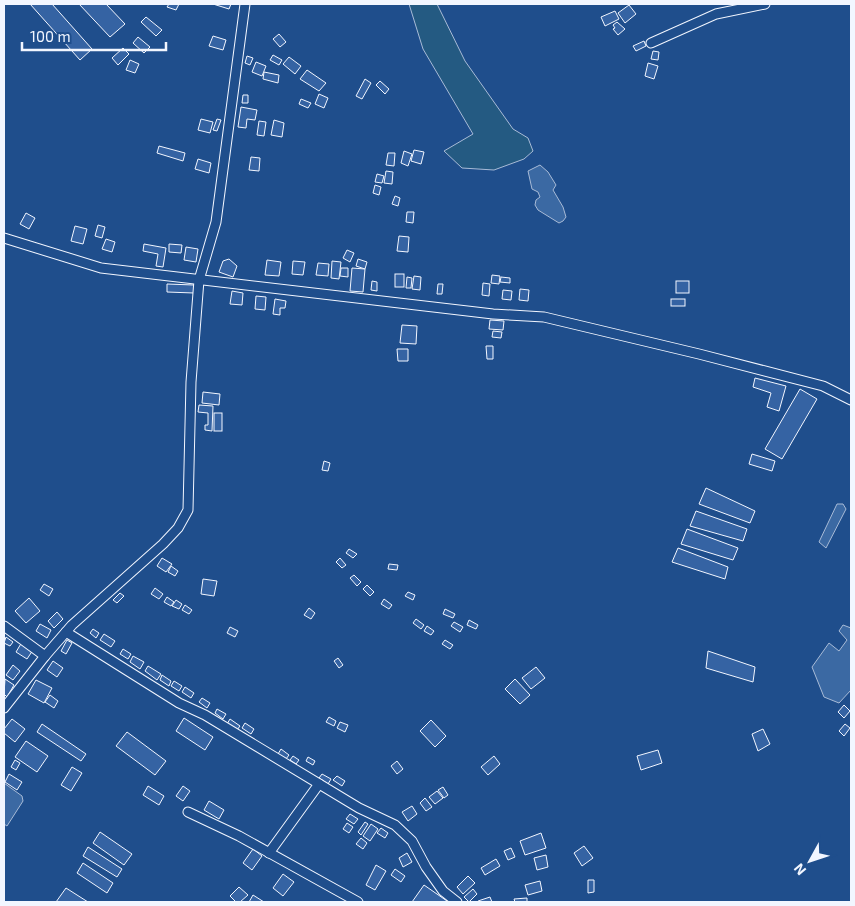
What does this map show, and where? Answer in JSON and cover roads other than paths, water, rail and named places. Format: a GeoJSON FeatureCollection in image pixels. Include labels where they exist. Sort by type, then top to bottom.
{"type":"FeatureCollection","features":[{"type":"Feature","properties":{"kind":"street"},"geometry":{"type":"LineString","coordinates":[[4,708],[66,632],[163,544],[178,528],[188,510],[191,382],[199,280],[216,222],[245,4]]}},
{"type":"Feature","properties":{"kind":"street"},"geometry":{"type":"LineString","coordinates":[[651,43],[716,14],[765,4]]}},
{"type":"Feature","properties":{"kind":"street"},"geometry":{"type":"LineString","coordinates":[[4,238],[101,268],[493,314],[544,317],[823,386],[851,400]]}},
{"type":"Feature","properties":{"kind":"street"},"geometry":{"type":"LineString","coordinates":[[4,626],[45,656]]}},
{"type":"Feature","properties":{"kind":"street"},"geometry":{"type":"LineString","coordinates":[[66,632],[179,703],[205,715],[359,808],[395,824],[412,841],[426,867],[443,890],[457,902]]}},
{"type":"Feature","properties":{"kind":"street"},"geometry":{"type":"LineString","coordinates":[[270,853],[319,784]]}},
{"type":"Feature","properties":{"kind":"street"},"geometry":{"type":"LineString","coordinates":[[188,812],[270,853],[358,902]]}}]}
